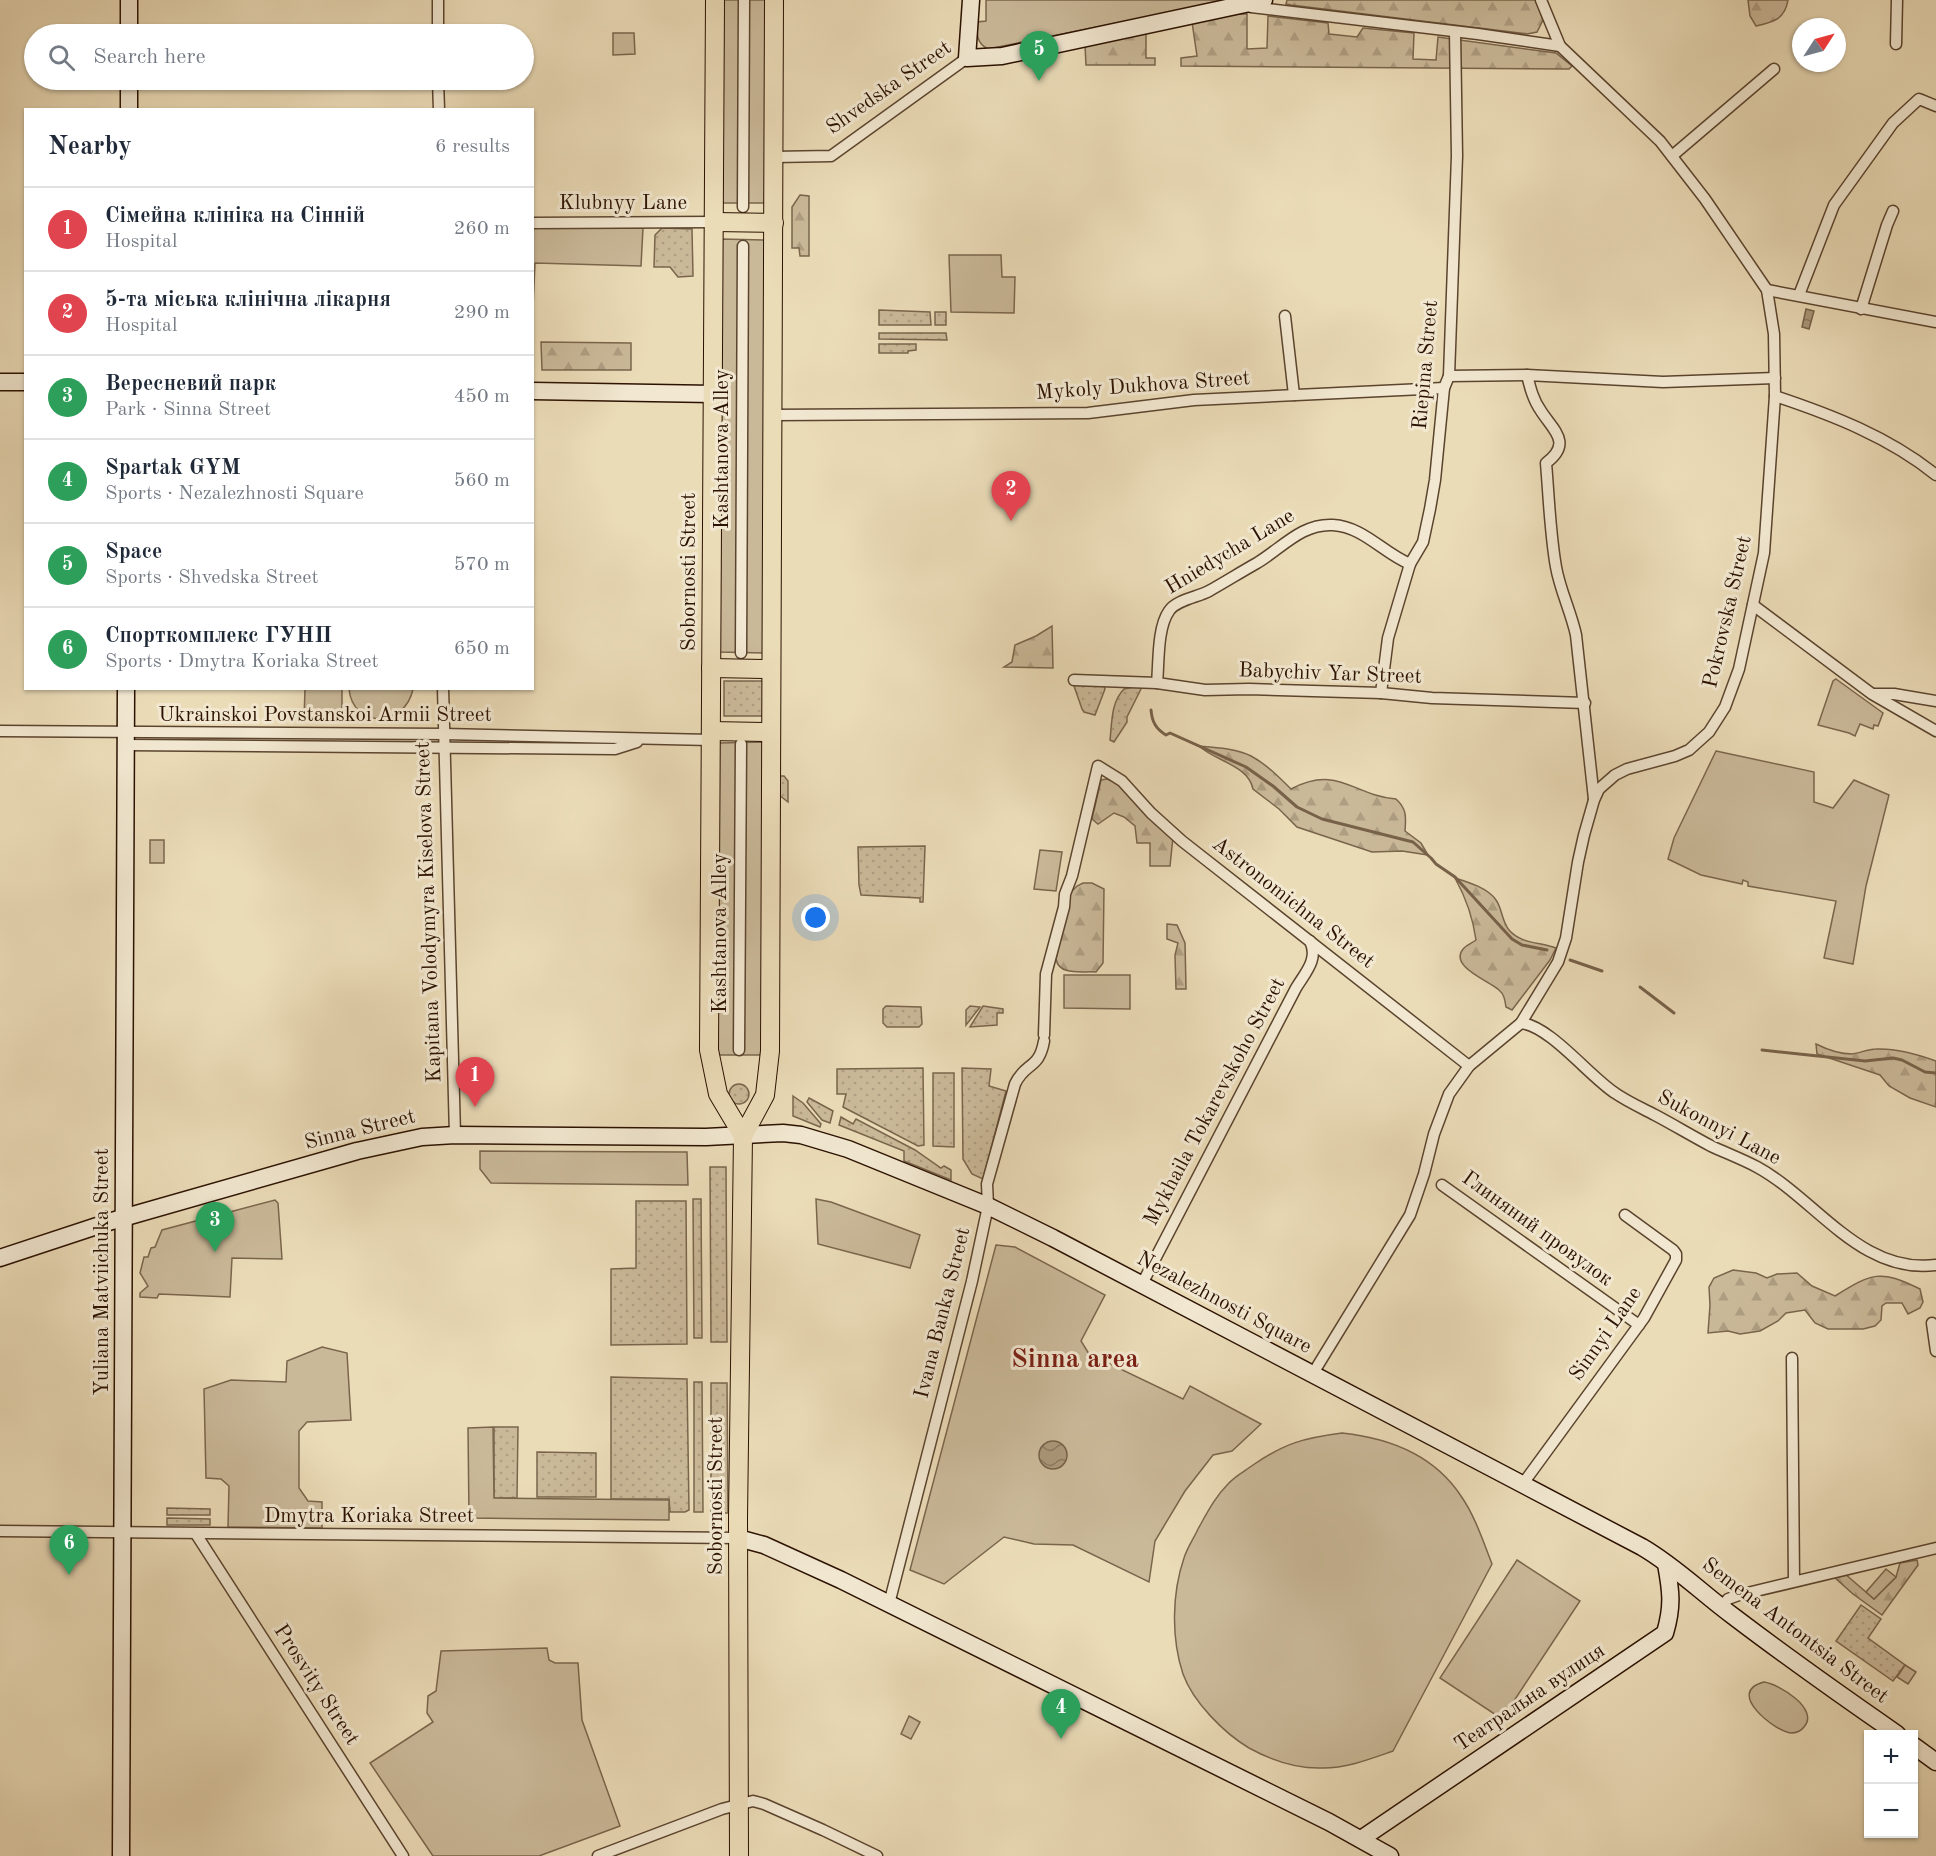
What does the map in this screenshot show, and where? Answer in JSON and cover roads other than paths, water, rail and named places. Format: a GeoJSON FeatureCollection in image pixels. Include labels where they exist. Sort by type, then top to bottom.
{"type":"FeatureCollection","features":[{"type":"Feature","properties":{"kind":"main road","name":"Sobornosti Street"},"geometry":{"type":"LineString","coordinates":[[715,0],[709,1050],[718,1094],[743,1136]]}},
{"type":"Feature","properties":{"kind":"main road","name":"Sobornosti Street"},"geometry":{"type":"LineString","coordinates":[[739,1856],[738,1538],[743,1136],[765,1095],[769,1059],[774,0]]}},
{"type":"Feature","properties":{"kind":"main road"},"geometry":{"type":"LineString","coordinates":[[714,222],[774,223]]}},
{"type":"Feature","properties":{"kind":"main road"},"geometry":{"type":"LineString","coordinates":[[711,668],[771,669]]}},
{"type":"Feature","properties":{"kind":"main road"},"geometry":{"type":"LineString","coordinates":[[711,735],[771,732]]}},
{"type":"Feature","properties":{"kind":"street"},"geometry":{"type":"LineString","coordinates":[[129,0],[129,24]]}},
{"type":"Feature","properties":{"kind":"street"},"geometry":{"type":"LineString","coordinates":[[438,0],[438,24]]}},
{"type":"Feature","properties":{"kind":"street"},"geometry":{"type":"LineString","coordinates":[[743,207],[744,0]]}},
{"type":"Feature","properties":{"kind":"street"},"geometry":{"type":"LineString","coordinates":[[967,58],[971,0]]}},
{"type":"Feature","properties":{"kind":"street","name":"Shvedska Street"},"geometry":{"type":"LineString","coordinates":[[774,157],[831,156],[967,58],[1002,56],[1264,0]]}},
{"type":"Feature","properties":{"kind":"street","name":"Pokrovska Street"},"geometry":{"type":"LineString","coordinates":[[1312,1375],[1410,1215],[1434,1134],[1449,1094],[1468,1066],[1521,1023],[1562,955],[1578,862],[1594,800],[1606,781],[1614,775],[1640,764],[1682,754],[1709,732],[1720,716],[1732,691],[1764,553],[1775,396],[1774,334],[1767,290],[1733,238],[1672,156],[1647,127],[1560,46],[1541,0]]}},
{"type":"Feature","properties":{"kind":"street"},"geometry":{"type":"LineString","coordinates":[[1896,44],[1897,0]]}},
{"type":"Feature","properties":{"kind":"street","name":"Shvedska Street"},"geometry":{"type":"LineString","coordinates":[[1241,6],[1560,46]]}},
{"type":"Feature","properties":{"kind":"street","name":"Riepina Street"},"geometry":{"type":"LineString","coordinates":[[1381,693],[1388,639],[1410,564],[1423,542],[1435,480],[1444,388],[1449,376],[1457,156],[1455,32]]}},
{"type":"Feature","properties":{"kind":"street"},"geometry":{"type":"LineString","coordinates":[[1672,156],[1774,69]]}},
{"type":"Feature","properties":{"kind":"street"},"geometry":{"type":"LineString","coordinates":[[129,90],[129,108]]}},
{"type":"Feature","properties":{"kind":"street"},"geometry":{"type":"LineString","coordinates":[[438,90],[439,108]]}},
{"type":"Feature","properties":{"kind":"street"},"geometry":{"type":"LineString","coordinates":[[1799,295],[1829,214],[1893,123],[1919,99],[1936,106]]}},
{"type":"Feature","properties":{"kind":"street"},"geometry":{"type":"LineString","coordinates":[[1861,309],[1893,211]]}},
{"type":"Feature","properties":{"kind":"street","name":"Klubnyy Lane"},"geometry":{"type":"LineString","coordinates":[[534,223],[714,222]]}},
{"type":"Feature","properties":{"kind":"street","name":"Kashtanova Alley"},"geometry":{"type":"LineString","coordinates":[[741,653],[743,246]]}},
{"type":"Feature","properties":{"kind":"street"},"geometry":{"type":"LineString","coordinates":[[1767,290],[1936,322]]}},
{"type":"Feature","properties":{"kind":"street"},"geometry":{"type":"LineString","coordinates":[[1285,316],[1294,395]]}},
{"type":"Feature","properties":{"kind":"street"},"geometry":{"type":"LineString","coordinates":[[1449,376],[1527,375],[1663,382],[1775,378]]}},
{"type":"Feature","properties":{"kind":"street"},"geometry":{"type":"LineString","coordinates":[[1527,375],[1537,405],[1559,437],[1558,450],[1546,464],[1551,517],[1560,584],[1571,613],[1576,635],[1594,800]]}},
{"type":"Feature","properties":{"kind":"street"},"geometry":{"type":"LineString","coordinates":[[0,382],[24,382]]}},
{"type":"Feature","properties":{"kind":"street","name":"Mykoly Dukhova Street"},"geometry":{"type":"LineString","coordinates":[[772,415],[1088,413],[1194,400],[1444,388]]}},
{"type":"Feature","properties":{"kind":"street"},"geometry":{"type":"LineString","coordinates":[[534,391],[713,394]]}},
{"type":"Feature","properties":{"kind":"street"},"geometry":{"type":"LineString","coordinates":[[1775,396],[1831,414],[1911,456],[1936,476]]}},
{"type":"Feature","properties":{"kind":"street","name":"Hniedycha Lane"},"geometry":{"type":"LineString","coordinates":[[1157,683],[1162,631],[1165,618],[1171,608],[1211,590],[1309,527],[1328,525],[1347,528],[1367,536],[1390,554],[1410,564]]}},
{"type":"Feature","properties":{"kind":"street"},"geometry":{"type":"LineString","coordinates":[[1753,605],[1872,694],[1936,732]]}},
{"type":"Feature","properties":{"kind":"street","name":"Babychiv Yar Street"},"geometry":{"type":"LineString","coordinates":[[1074,680],[1157,683],[1206,690],[1381,693],[1432,698],[1585,703]]}},
{"type":"Feature","properties":{"kind":"street","name":"Yuliana Matviichuka Street"},"geometry":{"type":"LineString","coordinates":[[122,1856],[126,690]]}},
{"type":"Feature","properties":{"kind":"street","name":"Kapitana Volodymyra Kiselova Street"},"geometry":{"type":"LineString","coordinates":[[443,690],[455,1135]]}},
{"type":"Feature","properties":{"kind":"street"},"geometry":{"type":"LineString","coordinates":[[1872,694],[1894,694],[1936,701]]}},
{"type":"Feature","properties":{"kind":"street","name":"Ukrainskoi Povstanskoi Armii Street"},"geometry":{"type":"LineString","coordinates":[[0,731],[126,739],[444,748],[615,749],[649,739]]}},
{"type":"Feature","properties":{"kind":"street","name":"Ukrainskoi Povstanskoi Armii Street"},"geometry":{"type":"LineString","coordinates":[[126,739],[444,734],[649,739],[711,735]]}},
{"type":"Feature","properties":{"kind":"street","name":"Kashtanova Alley"},"geometry":{"type":"LineString","coordinates":[[739,1050],[741,744]]}},
{"type":"Feature","properties":{"kind":"street","name":"Astronomichna Street"},"geometry":{"type":"LineString","coordinates":[[1098,766],[1122,781],[1167,828],[1468,1066]]}},
{"type":"Feature","properties":{"kind":"street","name":"Ivana Banka Street"},"geometry":{"type":"LineString","coordinates":[[889,1604],[969,1293],[988,1206],[987,1184],[1015,1084],[1022,1072],[1038,1061],[1044,1038],[1046,974],[1098,766]]}},
{"type":"Feature","properties":{"kind":"street","name":"Mykhaila Tokarevskoho Street"},"geometry":{"type":"LineString","coordinates":[[1142,1284],[1296,988],[1312,962],[1314,951],[1307,937]]}},
{"type":"Feature","properties":{"kind":"street"},"geometry":{"type":"LineString","coordinates":[[1312,962],[1324,960],[1341,966]]}},
{"type":"Feature","properties":{"kind":"street","name":"Sukonnyi Lane"},"geometry":{"type":"LineString","coordinates":[[1521,1023],[1529,1024],[1558,1043],[1595,1078],[1626,1101],[1758,1168],[1870,1251],[1902,1265],[1914,1267],[1936,1265]]}},
{"type":"Feature","properties":{"kind":"street","name":"Nezalezhnosti Square"},"geometry":{"type":"LineString","coordinates":[[743,1136],[783,1133],[801,1135],[848,1149],[988,1206],[1142,1284],[1642,1547],[1666,1564]]}},
{"type":"Feature","properties":{"kind":"street","name":"Sinna Street"},"geometry":{"type":"LineString","coordinates":[[0,1258],[123,1218],[390,1143],[422,1137],[455,1135],[743,1136]]}},
{"type":"Feature","properties":{"kind":"street","name":"Глиняний провулок"},"geometry":{"type":"LineString","coordinates":[[1442,1185],[1639,1326]]}},
{"type":"Feature","properties":{"kind":"street","name":"Sinnyi Lane"},"geometry":{"type":"LineString","coordinates":[[1522,1485],[1639,1326],[1676,1260],[1676,1254],[1667,1245],[1625,1215]]}},
{"type":"Feature","properties":{"kind":"street"},"geometry":{"type":"LineString","coordinates":[[1932,1323],[1936,1351]]}},
{"type":"Feature","properties":{"kind":"street"},"geometry":{"type":"LineString","coordinates":[[1792,1358],[1794,1581]]}},
{"type":"Feature","properties":{"kind":"street","name":"Dmytra Koriaka Street"},"geometry":{"type":"LineString","coordinates":[[0,1531],[738,1538]]}},
{"type":"Feature","properties":{"kind":"street","name":"Prosvity Street"},"geometry":{"type":"LineString","coordinates":[[196,1534],[403,1856]]}},
{"type":"Feature","properties":{"kind":"street"},"geometry":{"type":"LineString","coordinates":[[738,1538],[764,1545],[889,1604],[1320,1817],[1390,1856]]}},
{"type":"Feature","properties":{"kind":"street"},"geometry":{"type":"LineString","coordinates":[[1721,1607],[1728,1599],[1936,1548]]}},
{"type":"Feature","properties":{"kind":"street","name":"Semena Antontsia Street"},"geometry":{"type":"LineString","coordinates":[[1666,1564],[1810,1674],[1891,1730]]}},
{"type":"Feature","properties":{"kind":"street","name":"Театральна вулиця"},"geometry":{"type":"LineString","coordinates":[[1361,1839],[1665,1634],[1671,1614],[1671,1590],[1666,1564]]}},
{"type":"Feature","properties":{"kind":"street"},"geometry":{"type":"LineString","coordinates":[[1918,1749],[1936,1762]]}},
{"type":"Feature","properties":{"kind":"street"},"geometry":{"type":"LineString","coordinates":[[598,1856],[738,1804],[753,1801],[877,1856]]}},
{"type":"Feature","properties":{"kind":"water"},"geometry":{"type":"Polygon","coordinates":[[[1806,309],[1814,311],[1809,329],[1802,327],[1806,309]]]}},
{"type":"Feature","properties":{"kind":"water"},"geometry":{"type":"Polygon","coordinates":[[[1053,1441],[1063,1445],[1067,1455],[1063,1465],[1053,1469],[1043,1465],[1039,1455],[1043,1445],[1053,1441]]]}},
{"type":"Feature","properties":{"kind":"waterway"},"geometry":{"type":"LineString","coordinates":[[1151,710],[1155,725],[1166,735],[1170,733],[1246,767],[1297,807],[1322,819],[1413,842],[1436,864],[1455,877],[1512,939],[1522,945],[1547,950]]}},
{"type":"Feature","properties":{"kind":"waterway"},"geometry":{"type":"LineString","coordinates":[[1570,960],[1602,971]]}},
{"type":"Feature","properties":{"kind":"waterway"},"geometry":{"type":"LineString","coordinates":[[1640,987],[1674,1013]]}},
{"type":"Feature","properties":{"kind":"waterway"},"geometry":{"type":"LineString","coordinates":[[1762,1050],[1865,1061],[1893,1058],[1925,1072],[1936,1073]]}},
{"type":"Feature","properties":{"kind":"place","name":"Space"},"geometry":{"type":"Point","coordinates":[1039,81]}},
{"type":"Feature","properties":{"kind":"place","name":"5-та міська клінічна лікарня"},"geometry":{"type":"Point","coordinates":[1011,521]}},
{"type":"Feature","properties":{"kind":"place","name":"Сімейна клініка на Сінній"},"geometry":{"type":"Point","coordinates":[475,1107]}},
{"type":"Feature","properties":{"kind":"place","name":"Вересневий парк"},"geometry":{"type":"Point","coordinates":[215,1252]}},
{"type":"Feature","properties":{"kind":"place","name":"Спорткомплекс ГУНП"},"geometry":{"type":"Point","coordinates":[69,1575]}},
{"type":"Feature","properties":{"kind":"place","name":"Spartak GYM"},"geometry":{"type":"Point","coordinates":[1061,1739]}},
{"type":"Feature","properties":{"kind":"district","name":"Sinna area"},"geometry":{"type":"Point","coordinates":[1075,1359]}}]}
